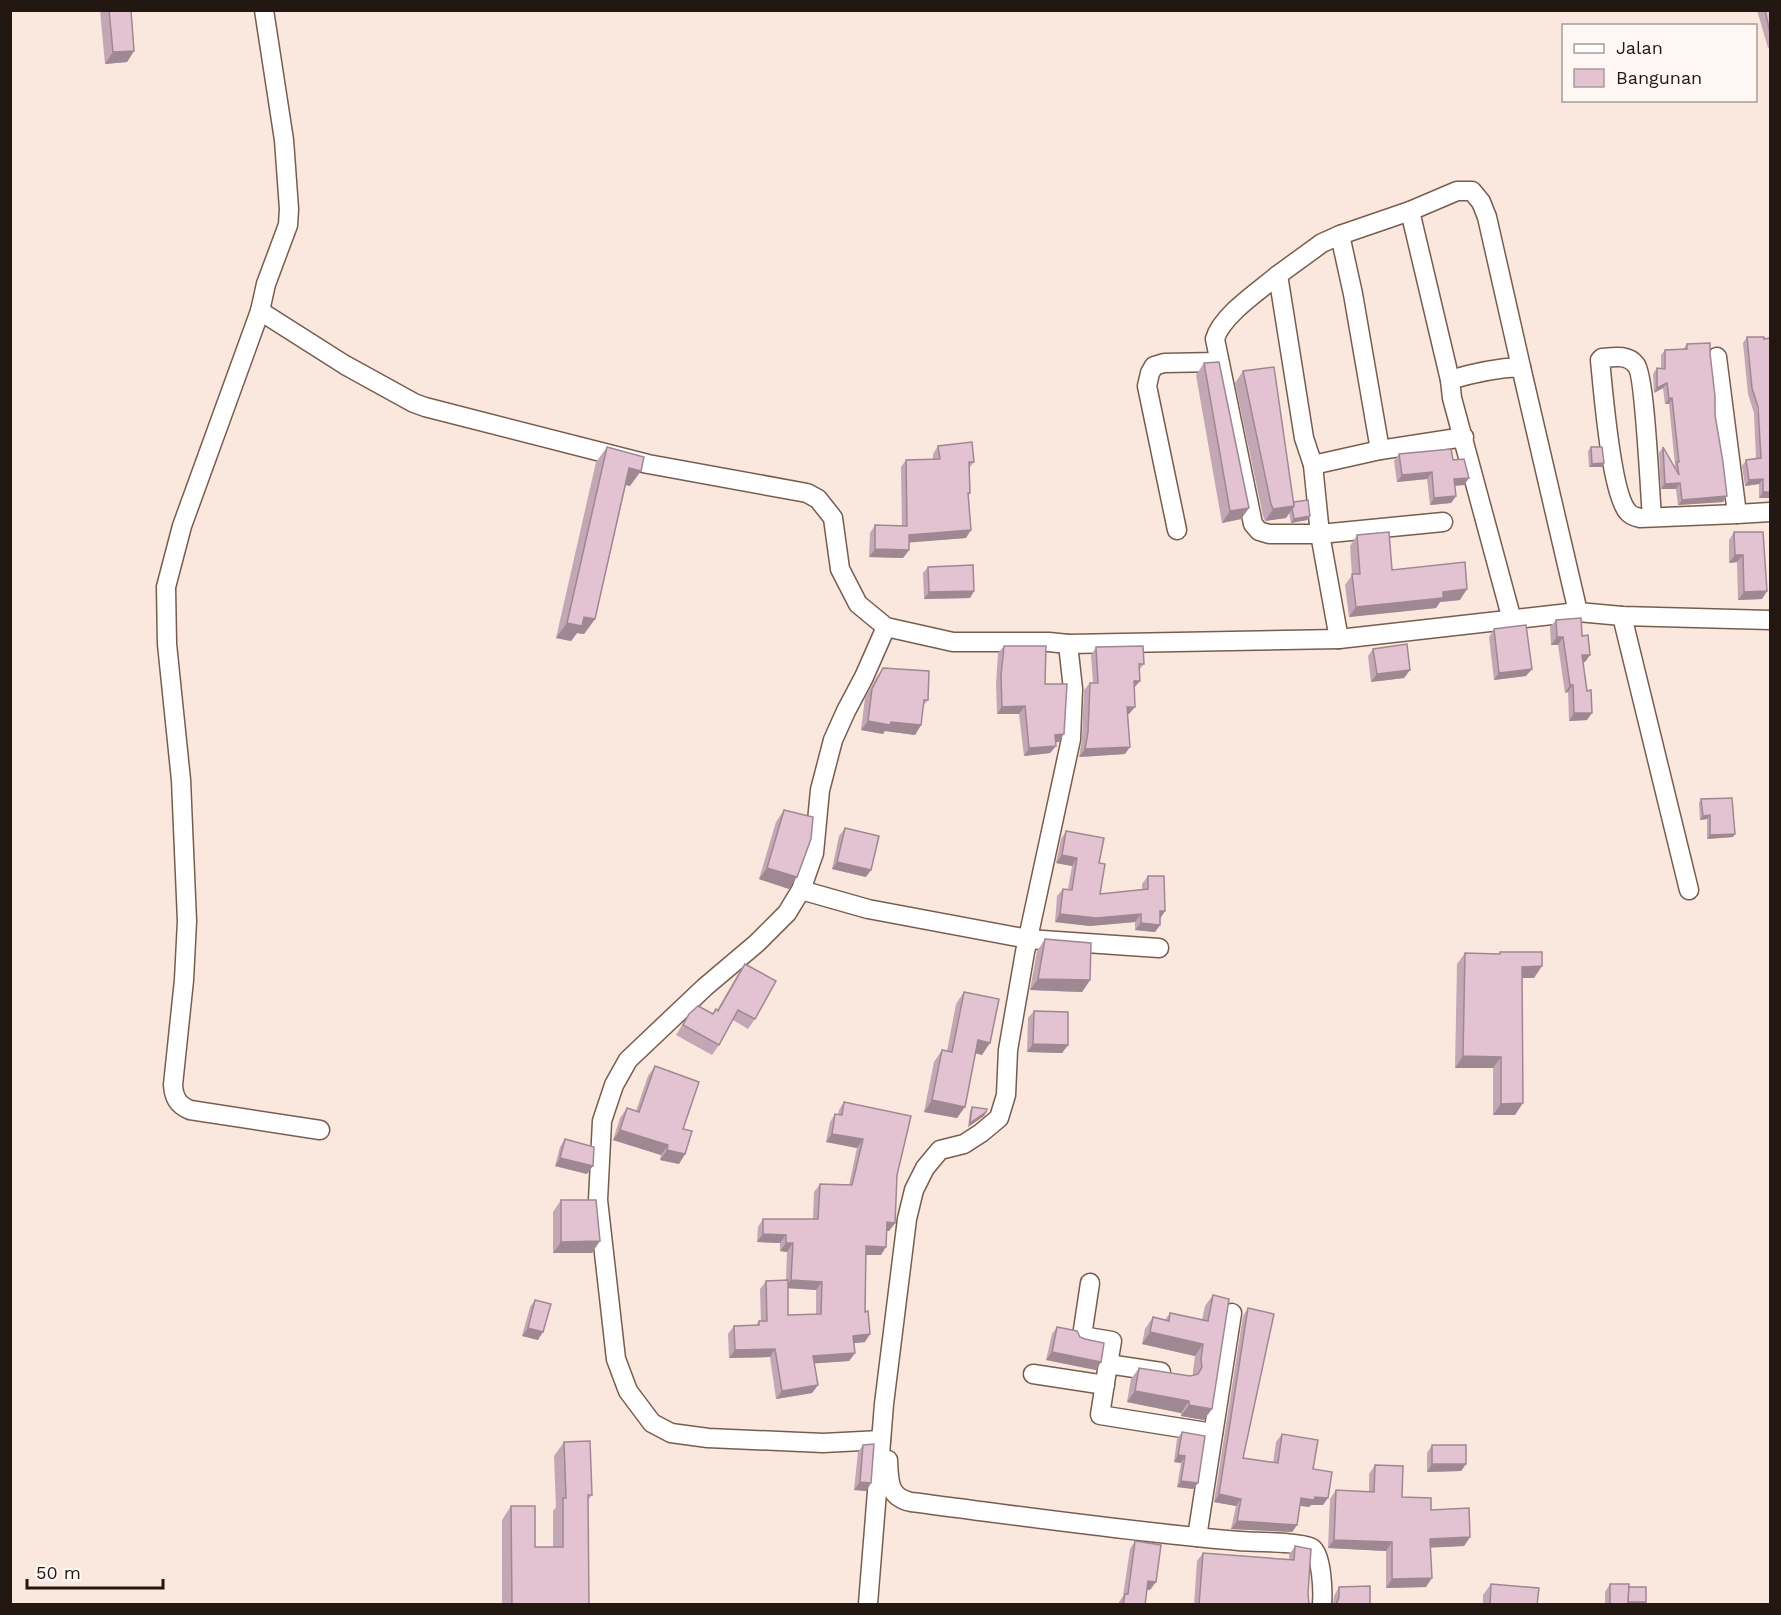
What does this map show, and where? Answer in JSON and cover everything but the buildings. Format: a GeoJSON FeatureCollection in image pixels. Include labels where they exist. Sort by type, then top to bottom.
{"type":"FeatureCollection","features":[{"type":"Feature","properties":{"kind":"street"},"geometry":{"type":"LineString","coordinates":[[264,10],[284,140],[288,225],[266,284],[260,311],[182,526],[166,587],[167,644],[181,780],[187,921],[173,1096],[190,1110],[321,1130]]}},
{"type":"Feature","properties":{"kind":"street"},"geometry":{"type":"LineString","coordinates":[[1443,522],[1320,534],[1269,534],[1259,531],[1253,524],[1215,339],[1217,329],[1278,275],[1322,243],[1457,191],[1472,191],[1487,217],[1578,612]]}},
{"type":"Feature","properties":{"kind":"street"},"geometry":{"type":"LineString","coordinates":[[1410,211],[1450,380],[1452,398],[1512,620]]}},
{"type":"Feature","properties":{"kind":"street"},"geometry":{"type":"LineString","coordinates":[[1340,235],[1353,294],[1380,450]]}},
{"type":"Feature","properties":{"kind":"street"},"geometry":{"type":"LineString","coordinates":[[1278,275],[1304,438],[1312,465],[1320,534],[1340,639]]}},
{"type":"Feature","properties":{"kind":"street"},"geometry":{"type":"LineString","coordinates":[[260,311],[345,365],[424,407],[648,464],[807,493],[818,499],[833,518],[842,576],[858,604],[886,627],[953,642],[1068,644],[1340,639],[1578,612],[1622,616],[1770,620]]}},
{"type":"Feature","properties":{"kind":"street"},"geometry":{"type":"LineString","coordinates":[[1652,517],[1644,407],[1638,368],[1630,360],[1620,356],[1602,358],[1600,360],[1607,423],[1617,489],[1630,514],[1640,518],[1770,512]]}},
{"type":"Feature","properties":{"kind":"street"},"geometry":{"type":"LineString","coordinates":[[1717,357],[1737,514]]}},
{"type":"Feature","properties":{"kind":"street"},"geometry":{"type":"LineString","coordinates":[[1177,530],[1148,386],[1149,374],[1154,366],[1164,363],[1218,362]]}},
{"type":"Feature","properties":{"kind":"street"},"geometry":{"type":"LineString","coordinates":[[1450,380],[1470,374],[1521,368]]}},
{"type":"Feature","properties":{"kind":"street"},"geometry":{"type":"LineString","coordinates":[[1312,465],[1380,450],[1464,437]]}},
{"type":"Feature","properties":{"kind":"street"},"geometry":{"type":"LineString","coordinates":[[1622,616],[1689,890]]}},
{"type":"Feature","properties":{"kind":"street"},"geometry":{"type":"LineString","coordinates":[[881,1440],[823,1443],[708,1438],[671,1432],[652,1423],[628,1391],[615,1359],[598,1200],[602,1120],[614,1085],[628,1060],[705,987],[757,943],[787,913],[801,890],[814,853],[820,790],[833,741],[886,627]]}},
{"type":"Feature","properties":{"kind":"street"},"geometry":{"type":"LineString","coordinates":[[868,1605],[881,1440],[907,1219],[914,1191],[925,1168],[940,1150],[964,1144],[999,1118],[1006,1095],[1008,1050],[1028,939],[1071,739],[1073,689],[1068,644]]}},
{"type":"Feature","properties":{"kind":"street"},"geometry":{"type":"LineString","coordinates":[[801,890],[868,909],[1028,939],[1159,948]]}},
{"type":"Feature","properties":{"kind":"street"},"geometry":{"type":"LineString","coordinates":[[1090,1283],[1082,1336],[1112,1341],[1100,1415],[1213,1433]]}},
{"type":"Feature","properties":{"kind":"street"},"geometry":{"type":"LineString","coordinates":[[1197,1537],[1232,1313]]}},
{"type":"Feature","properties":{"kind":"street"},"geometry":{"type":"LineString","coordinates":[[1108,1364],[1183,1376]]}},
{"type":"Feature","properties":{"kind":"street"},"geometry":{"type":"LineString","coordinates":[[1033,1374],[1105,1385]]}},
{"type":"Feature","properties":{"kind":"street"},"geometry":{"type":"LineString","coordinates":[[881,1440],[887,1453],[890,1484],[896,1496],[901,1500],[1197,1537],[1309,1546],[1319,1558],[1323,1605]]}}]}
